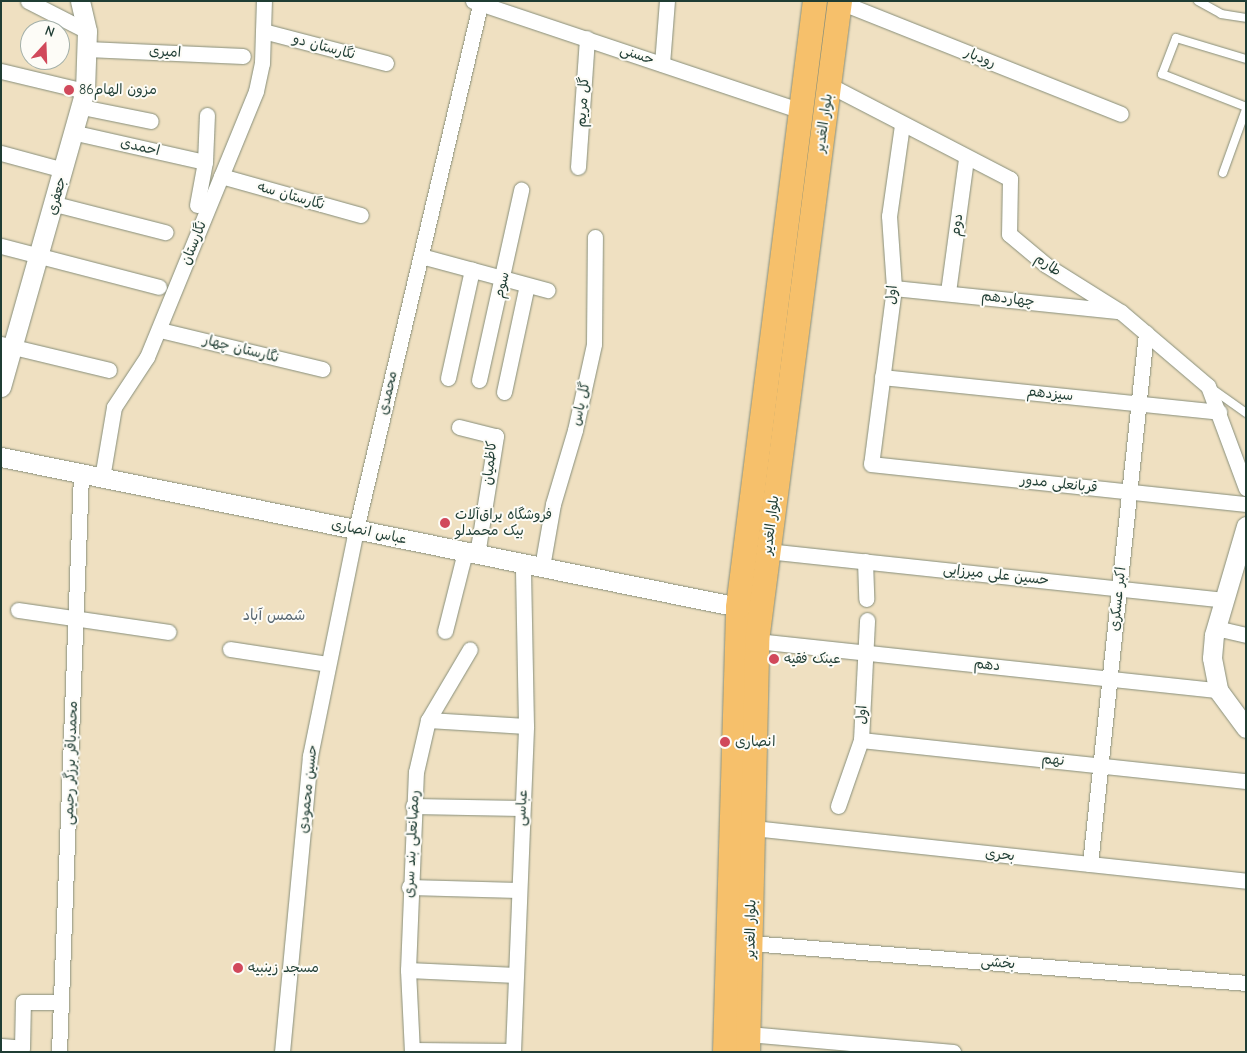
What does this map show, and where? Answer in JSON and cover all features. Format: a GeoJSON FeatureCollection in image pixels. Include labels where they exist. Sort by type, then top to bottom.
{"type":"FeatureCollection","features":[{"type":"Feature","properties":{"kind":"main road","name":"بلوار الغدیر"},"geometry":{"type":"LineString","coordinates":[[725,1052],[738,607],[814,1]]}},
{"type":"Feature","properties":{"kind":"main road","name":"بلوار الغدیر"},"geometry":{"type":"LineString","coordinates":[[748,1043],[757,641],[767,551],[840,1]]}},
{"type":"Feature","properties":{"kind":"street"},"geometry":{"type":"LineString","coordinates":[[28,1],[87,40]]}},
{"type":"Feature","properties":{"kind":"street","name":"جعفری"},"geometry":{"type":"LineString","coordinates":[[1,387],[6,345],[40,255],[76,133],[83,99],[87,40],[80,1]]}},
{"type":"Feature","properties":{"kind":"street","name":"نگارستان"},"geometry":{"type":"LineString","coordinates":[[102,478],[114,407],[147,357],[160,330],[256,91],[263,31],[264,1]]}},
{"type":"Feature","properties":{"kind":"street"},"geometry":{"type":"LineString","coordinates":[[662,64],[667,1]]}},
{"type":"Feature","properties":{"kind":"street","name":"رودبار"},"geometry":{"type":"LineString","coordinates":[[840,1],[1121,114]]}},
{"type":"Feature","properties":{"kind":"street","name":"حسنی"},"geometry":{"type":"LineString","coordinates":[[478,2],[801,110]]}},
{"type":"Feature","properties":{"kind":"street","name":"محمدی"},"geometry":{"type":"LineString","coordinates":[[356,529],[478,2]]}},
{"type":"Feature","properties":{"kind":"street","name":"نگارستان دو"},"geometry":{"type":"LineString","coordinates":[[263,31],[386,63]]}},
{"type":"Feature","properties":{"kind":"street","name":"گل مریم"},"geometry":{"type":"LineString","coordinates":[[578,167],[587,38]]}},
{"type":"Feature","properties":{"kind":"street","name":"امیری"},"geometry":{"type":"LineString","coordinates":[[87,40],[243,56]]}},
{"type":"Feature","properties":{"kind":"street"},"geometry":{"type":"LineString","coordinates":[[1,71],[151,121]]}},
{"type":"Feature","properties":{"kind":"street","name":"طارم"},"geometry":{"type":"LineString","coordinates":[[829,85],[966,159],[1010,179],[1009,234],[1046,265],[1122,312],[1208,386],[1246,488]]}},
{"type":"Feature","properties":{"kind":"street"},"geometry":{"type":"LineString","coordinates":[[197,205],[205,162],[207,115]]}},
{"type":"Feature","properties":{"kind":"street","name":"اول"},"geometry":{"type":"LineString","coordinates":[[871,464],[894,288],[889,216],[902,125]]}},
{"type":"Feature","properties":{"kind":"street","name":"احمدی"},"geometry":{"type":"LineString","coordinates":[[76,133],[205,162]]}},
{"type":"Feature","properties":{"kind":"street"},"geometry":{"type":"LineString","coordinates":[[1,153],[64,170]]}},
{"type":"Feature","properties":{"kind":"street","name":"دوم"},"geometry":{"type":"LineString","coordinates":[[948,292],[966,159]]}},
{"type":"Feature","properties":{"kind":"street","name":"نگارستان سه"},"geometry":{"type":"LineString","coordinates":[[222,176],[361,215]]}},
{"type":"Feature","properties":{"kind":"street","name":"سوم"},"geometry":{"type":"LineString","coordinates":[[479,380],[504,278],[521,190]]}},
{"type":"Feature","properties":{"kind":"street"},"geometry":{"type":"LineString","coordinates":[[55,204],[165,232]]}},
{"type":"Feature","properties":{"kind":"street","name":"گل یاس"},"geometry":{"type":"LineString","coordinates":[[542,567],[553,504],[575,430],[594,344],[595,237]]}},
{"type":"Feature","properties":{"kind":"street"},"geometry":{"type":"LineString","coordinates":[[1,246],[159,287]]}},
{"type":"Feature","properties":{"kind":"street"},"geometry":{"type":"LineString","coordinates":[[420,256],[548,290]]}},
{"type":"Feature","properties":{"kind":"street"},"geometry":{"type":"LineString","coordinates":[[448,378],[472,270]]}},
{"type":"Feature","properties":{"kind":"street"},"geometry":{"type":"LineString","coordinates":[[504,392],[527,285]]}},
{"type":"Feature","properties":{"kind":"street","name":"چهاردهم"},"geometry":{"type":"LineString","coordinates":[[894,288],[948,292],[1122,312]]}},
{"type":"Feature","properties":{"kind":"street","name":"نگارستان چهار"},"geometry":{"type":"LineString","coordinates":[[160,330],[322,369]]}},
{"type":"Feature","properties":{"kind":"street","name":"اکبر عسکری"},"geometry":{"type":"LineString","coordinates":[[1090,864],[1146,333]]}},
{"type":"Feature","properties":{"kind":"street"},"geometry":{"type":"LineString","coordinates":[[6,345],[109,370]]}},
{"type":"Feature","properties":{"kind":"street","name":"سیزدهم"},"geometry":{"type":"LineString","coordinates":[[882,377],[1218,412]]}},
{"type":"Feature","properties":{"kind":"street","name":"کاظمیان"},"geometry":{"type":"LineString","coordinates":[[459,427],[496,436],[471,553]]}},
{"type":"Feature","properties":{"kind":"street","name":"عباس انصاری"},"geometry":{"type":"LineString","coordinates":[[1,457],[738,607]]}},
{"type":"Feature","properties":{"kind":"street","name":"قربانعلی مدور"},"geometry":{"type":"LineString","coordinates":[[871,464],[1246,504]]}},
{"type":"Feature","properties":{"kind":"street","name":"محمدباقر برزگر رحیمی"},"geometry":{"type":"LineString","coordinates":[[59,1052],[77,618],[81,473]]}},
{"type":"Feature","properties":{"kind":"street"},"geometry":{"type":"LineString","coordinates":[[1246,526],[1216,628],[1212,658],[1218,690],[1246,728]]}},
{"type":"Feature","properties":{"kind":"street","name":"حسین محمودی"},"geometry":{"type":"LineString","coordinates":[[282,1052],[310,756],[356,529]]}},
{"type":"Feature","properties":{"kind":"street","name":"حسین علی میرزایی"},"geometry":{"type":"LineString","coordinates":[[767,551],[1224,600]]}},
{"type":"Feature","properties":{"kind":"street"},"geometry":{"type":"LineString","coordinates":[[445,631],[471,553]]}},
{"type":"Feature","properties":{"kind":"street"},"geometry":{"type":"LineString","coordinates":[[865,562],[866,599]]}},
{"type":"Feature","properties":{"kind":"street","name":"عباسی"},"geometry":{"type":"LineString","coordinates":[[513,1052],[521,808],[526,726],[523,563]]}},
{"type":"Feature","properties":{"kind":"street"},"geometry":{"type":"LineString","coordinates":[[18,610],[168,632]]}},
{"type":"Feature","properties":{"kind":"street","name":"اول"},"geometry":{"type":"LineString","coordinates":[[838,806],[861,740],[867,620]]}},
{"type":"Feature","properties":{"kind":"street"},"geometry":{"type":"LineString","coordinates":[[1216,628],[1246,635]]}},
{"type":"Feature","properties":{"kind":"street","name":"دهم"},"geometry":{"type":"LineString","coordinates":[[757,641],[1218,690]]}},
{"type":"Feature","properties":{"kind":"street"},"geometry":{"type":"LineString","coordinates":[[230,649],[328,664]]}},
{"type":"Feature","properties":{"kind":"street","name":"رمضانعلی بند سری"},"geometry":{"type":"LineString","coordinates":[[412,1051],[408,970],[413,806],[416,772],[428,720],[470,649]]}},
{"type":"Feature","properties":{"kind":"street"},"geometry":{"type":"LineString","coordinates":[[428,720],[526,726]]}},
{"type":"Feature","properties":{"kind":"street","name":"نهم"},"geometry":{"type":"LineString","coordinates":[[861,740],[1246,781]]}},
{"type":"Feature","properties":{"kind":"street"},"geometry":{"type":"LineString","coordinates":[[413,806],[521,808]]}},
{"type":"Feature","properties":{"kind":"street","name":"بحری"},"geometry":{"type":"LineString","coordinates":[[753,828],[1246,881]]}},
{"type":"Feature","properties":{"kind":"street"},"geometry":{"type":"LineString","coordinates":[[410,886],[518,890]]}},
{"type":"Feature","properties":{"kind":"street","name":"بخشی"},"geometry":{"type":"LineString","coordinates":[[750,944],[1246,983]]}},
{"type":"Feature","properties":{"kind":"street"},"geometry":{"type":"LineString","coordinates":[[408,970],[516,975]]}},
{"type":"Feature","properties":{"kind":"street"},"geometry":{"type":"LineString","coordinates":[[1,1046],[22,1048],[22,1002],[61,1002]]}},
{"type":"Feature","properties":{"kind":"street"},"geometry":{"type":"LineString","coordinates":[[748,1043],[952,1052]]}},
{"type":"Feature","properties":{"kind":"street"},"geometry":{"type":"LineString","coordinates":[[412,1051],[513,1052]]}},
{"type":"Feature","properties":{"kind":"lane"},"geometry":{"type":"LineString","coordinates":[[1198,1],[1212,5],[1221,14],[1246,18]]}},
{"type":"Feature","properties":{"kind":"lane"},"geometry":{"type":"LineString","coordinates":[[1224,173],[1246,108],[1162,74],[1176,38],[1246,59]]}},
{"type":"Feature","properties":{"kind":"lane"},"geometry":{"type":"LineString","coordinates":[[1208,386],[1246,413]]}},
{"type":"Feature","properties":{"kind":"place","name":"مزون الهام86"},"geometry":{"type":"Point","coordinates":[69,90]}},
{"type":"Feature","properties":{"kind":"place","name":"فروشگاه یراق‌آلات بیک محمدلو"},"geometry":{"type":"Point","coordinates":[445,523]}},
{"type":"Feature","properties":{"kind":"place","name":"عینک فقیه"},"geometry":{"type":"Point","coordinates":[774,659]}},
{"type":"Feature","properties":{"kind":"place","name":"انصاری"},"geometry":{"type":"Point","coordinates":[725,742]}},
{"type":"Feature","properties":{"kind":"place","name":"مسجد زینبیه"},"geometry":{"type":"Point","coordinates":[238,968]}},
{"type":"Feature","properties":{"kind":"district","name":"شمس آباد"},"geometry":{"type":"Point","coordinates":[274,616]}}]}
